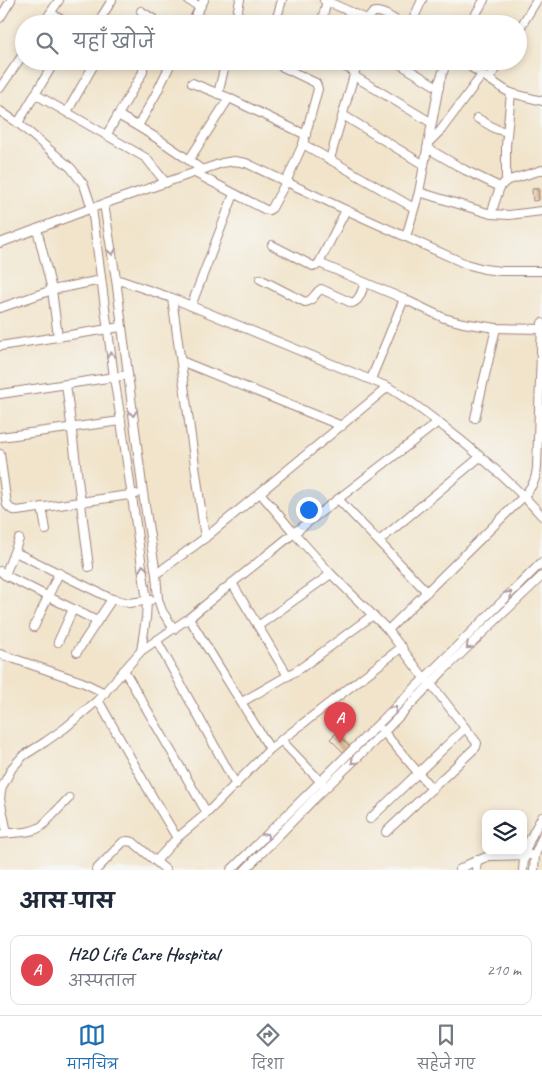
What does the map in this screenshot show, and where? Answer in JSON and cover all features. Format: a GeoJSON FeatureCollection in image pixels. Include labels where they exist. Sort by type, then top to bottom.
{"type":"FeatureCollection","features":[{"type":"Feature","properties":{"kind":"street"},"geometry":{"type":"LineString","coordinates":[[0,18],[11,0]]}},
{"type":"Feature","properties":{"kind":"street"},"geometry":{"type":"LineString","coordinates":[[54,15],[51,13],[60,0]]}},
{"type":"Feature","properties":{"kind":"street"},"geometry":{"type":"LineString","coordinates":[[103,15],[112,0]]}},
{"type":"Feature","properties":{"kind":"street"},"geometry":{"type":"LineString","coordinates":[[188,0],[202,4],[196,15]]}},
{"type":"Feature","properties":{"kind":"street"},"geometry":{"type":"LineString","coordinates":[[237,15],[240,0]]}},
{"type":"Feature","properties":{"kind":"street"},"geometry":{"type":"LineString","coordinates":[[278,15],[282,0]]}},
{"type":"Feature","properties":{"kind":"street"},"geometry":{"type":"LineString","coordinates":[[415,15],[422,0]]}},
{"type":"Feature","properties":{"kind":"street"},"geometry":{"type":"LineString","coordinates":[[475,15],[484,0]]}},
{"type":"Feature","properties":{"kind":"street"},"geometry":{"type":"LineString","coordinates":[[527,16],[537,0]]}},
{"type":"Feature","properties":{"kind":"street"},"geometry":{"type":"LineString","coordinates":[[322,15],[326,1],[354,15]]}},
{"type":"Feature","properties":{"kind":"street"},"geometry":{"type":"LineString","coordinates":[[141,11],[147,15]]}},
{"type":"Feature","properties":{"kind":"street"},"geometry":{"type":"LineString","coordinates":[[371,15],[374,12],[387,15]]}},
{"type":"Feature","properties":{"kind":"street"},"geometry":{"type":"LineString","coordinates":[[0,88],[15,66]]}},
{"type":"Feature","properties":{"kind":"street"},"geometry":{"type":"LineString","coordinates":[[18,122],[50,70]]}},
{"type":"Feature","properties":{"kind":"street"},"geometry":{"type":"LineString","coordinates":[[67,112],[91,70]]}},
{"type":"Feature","properties":{"kind":"street"},"geometry":{"type":"LineString","coordinates":[[107,134],[144,70]]}},
{"type":"Feature","properties":{"kind":"street"},"geometry":{"type":"LineString","coordinates":[[138,126],[168,70]]}},
{"type":"Feature","properties":{"kind":"street"},"geometry":{"type":"LineString","coordinates":[[218,94],[224,70]]}},
{"type":"Feature","properties":{"kind":"street"},"geometry":{"type":"LineString","coordinates":[[118,115],[138,126],[188,160],[198,172],[234,194],[269,210],[272,208],[286,182],[303,144],[318,89],[316,83],[289,70]]}},
{"type":"Feature","properties":{"kind":"street"},"geometry":{"type":"LineString","coordinates":[[347,70],[432,123]]}},
{"type":"Feature","properties":{"kind":"street"},"geometry":{"type":"LineString","coordinates":[[330,159],[356,70]]}},
{"type":"Feature","properties":{"kind":"street"},"geometry":{"type":"LineString","coordinates":[[410,70],[439,88]]}},
{"type":"Feature","properties":{"kind":"street"},"geometry":{"type":"LineString","coordinates":[[406,237],[419,192],[443,70]]}},
{"type":"Feature","properties":{"kind":"street"},"geometry":{"type":"LineString","coordinates":[[475,70],[511,93],[542,100]]}},
{"type":"Feature","properties":{"kind":"street"},"geometry":{"type":"LineString","coordinates":[[428,146],[492,70]]}},
{"type":"Feature","properties":{"kind":"street"},"geometry":{"type":"LineString","coordinates":[[192,84],[229,98],[306,135]]}},
{"type":"Feature","properties":{"kind":"street"},"geometry":{"type":"LineString","coordinates":[[506,181],[507,132],[511,93]]}},
{"type":"Feature","properties":{"kind":"street"},"geometry":{"type":"LineString","coordinates":[[35,94],[146,158],[166,183]]}},
{"type":"Feature","properties":{"kind":"street"},"geometry":{"type":"LineString","coordinates":[[188,160],[229,98]]}},
{"type":"Feature","properties":{"kind":"street"},"geometry":{"type":"LineString","coordinates":[[0,110],[18,122],[71,168],[84,185],[92,208],[114,377],[147,601],[141,651]]}},
{"type":"Feature","properties":{"kind":"street"},"geometry":{"type":"LineString","coordinates":[[343,115],[424,165]]}},
{"type":"Feature","properties":{"kind":"street"},"geometry":{"type":"LineString","coordinates":[[477,118],[507,132]]}},
{"type":"Feature","properties":{"kind":"street"},"geometry":{"type":"LineString","coordinates":[[303,144],[414,208]]}},
{"type":"Feature","properties":{"kind":"street"},"geometry":{"type":"LineString","coordinates":[[428,146],[472,174],[500,187]]}},
{"type":"Feature","properties":{"kind":"street"},"geometry":{"type":"LineString","coordinates":[[0,243],[92,208],[222,163],[234,161],[246,163],[466,264],[500,271],[542,271]]}},
{"type":"Feature","properties":{"kind":"street"},"geometry":{"type":"LineString","coordinates":[[490,214],[500,187],[506,181],[542,170]]}},
{"type":"Feature","properties":{"kind":"street"},"geometry":{"type":"LineString","coordinates":[[419,192],[500,216],[542,211]]}},
{"type":"Feature","properties":{"kind":"street"},"geometry":{"type":"LineString","coordinates":[[191,306],[234,194]]}},
{"type":"Feature","properties":{"kind":"street"},"geometry":{"type":"LineString","coordinates":[[104,204],[116,279],[158,599],[162,610],[174,629]]}},
{"type":"Feature","properties":{"kind":"street"},"geometry":{"type":"LineString","coordinates":[[272,245],[316,266],[346,210]]}},
{"type":"Feature","properties":{"kind":"street"},"geometry":{"type":"LineString","coordinates":[[37,229],[52,290],[58,337]]}},
{"type":"Feature","properties":{"kind":"street"},"geometry":{"type":"LineString","coordinates":[[319,263],[444,318],[496,328],[542,329]]}},
{"type":"Feature","properties":{"kind":"street"},"geometry":{"type":"LineString","coordinates":[[116,279],[172,298],[388,387],[438,422],[480,457],[524,496],[542,516]]}},
{"type":"Feature","properties":{"kind":"street"},"geometry":{"type":"LineString","coordinates":[[260,279],[305,302],[312,300],[321,289],[352,303],[356,302],[365,283]]}},
{"type":"Feature","properties":{"kind":"street"},"geometry":{"type":"LineString","coordinates":[[0,308],[52,290],[101,280]]}},
{"type":"Feature","properties":{"kind":"street"},"geometry":{"type":"LineString","coordinates":[[172,298],[205,538]]}},
{"type":"Feature","properties":{"kind":"street"},"geometry":{"type":"LineString","coordinates":[[371,379],[404,299]]}},
{"type":"Feature","properties":{"kind":"street"},"geometry":{"type":"LineString","coordinates":[[388,630],[533,485],[540,467],[542,323]]}},
{"type":"Feature","properties":{"kind":"street"},"geometry":{"type":"LineString","coordinates":[[0,346],[121,327]]}},
{"type":"Feature","properties":{"kind":"street"},"geometry":{"type":"LineString","coordinates":[[475,418],[496,328]]}},
{"type":"Feature","properties":{"kind":"street"},"geometry":{"type":"LineString","coordinates":[[181,362],[342,426]]}},
{"type":"Feature","properties":{"kind":"street"},"geometry":{"type":"LineString","coordinates":[[0,394],[128,375]]}},
{"type":"Feature","properties":{"kind":"street"},"geometry":{"type":"LineString","coordinates":[[66,384],[89,567]]}},
{"type":"Feature","properties":{"kind":"street"},"geometry":{"type":"LineString","coordinates":[[156,574],[260,494],[388,387]]}},
{"type":"Feature","properties":{"kind":"street"},"geometry":{"type":"LineString","coordinates":[[0,437],[121,421]]}},
{"type":"Feature","properties":{"kind":"street"},"geometry":{"type":"LineString","coordinates":[[69,798],[38,829],[4,833],[0,799],[2,787],[12,768],[23,756],[65,728],[98,700],[141,651],[189,618],[294,533],[438,422]]}},
{"type":"Feature","properties":{"kind":"street"},"geometry":{"type":"LineString","coordinates":[[0,454],[7,505],[17,511],[143,493]]}},
{"type":"Feature","properties":{"kind":"street"},"geometry":{"type":"LineString","coordinates":[[379,541],[480,457]]}},
{"type":"Feature","properties":{"kind":"street"},"geometry":{"type":"LineString","coordinates":[[260,494],[331,574],[388,630],[477,743],[476,747],[386,832]]}},
{"type":"Feature","properties":{"kind":"street"},"geometry":{"type":"LineString","coordinates":[[338,499],[427,592]]}},
{"type":"Feature","properties":{"kind":"street"},"geometry":{"type":"LineString","coordinates":[[42,507],[46,530]]}},
{"type":"Feature","properties":{"kind":"street"},"geometry":{"type":"LineString","coordinates":[[20,539],[3,573],[97,621]]}},
{"type":"Feature","properties":{"kind":"street"},"geometry":{"type":"LineString","coordinates":[[14,552],[112,599],[129,603],[158,599]]}},
{"type":"Feature","properties":{"kind":"street"},"geometry":{"type":"LineString","coordinates":[[245,870],[377,725],[542,562]]}},
{"type":"Feature","properties":{"kind":"street"},"geometry":{"type":"LineString","coordinates":[[34,627],[59,573]]}},
{"type":"Feature","properties":{"kind":"street"},"geometry":{"type":"LineString","coordinates":[[258,626],[331,574]]}},
{"type":"Feature","properties":{"kind":"street"},"geometry":{"type":"LineString","coordinates":[[231,870],[324,784],[384,732],[430,684],[542,576]]}},
{"type":"Feature","properties":{"kind":"street"},"geometry":{"type":"LineString","coordinates":[[232,583],[288,676]]}},
{"type":"Feature","properties":{"kind":"street"},"geometry":{"type":"LineString","coordinates":[[77,652],[112,599]]}},
{"type":"Feature","properties":{"kind":"street"},"geometry":{"type":"LineString","coordinates":[[58,642],[73,609]]}},
{"type":"Feature","properties":{"kind":"street"},"geometry":{"type":"LineString","coordinates":[[242,702],[311,662],[373,615]]}},
{"type":"Feature","properties":{"kind":"street"},"geometry":{"type":"LineString","coordinates":[[189,618],[270,748]]}},
{"type":"Feature","properties":{"kind":"street"},"geometry":{"type":"LineString","coordinates":[[157,640],[236,785]]}},
{"type":"Feature","properties":{"kind":"street"},"geometry":{"type":"LineString","coordinates":[[156,861],[177,838],[236,785],[270,748],[402,647]]}},
{"type":"Feature","properties":{"kind":"street"},"geometry":{"type":"LineString","coordinates":[[0,654],[82,682],[105,693]]}},
{"type":"Feature","properties":{"kind":"street"},"geometry":{"type":"LineString","coordinates":[[124,670],[207,813]]}},
{"type":"Feature","properties":{"kind":"street"},"geometry":{"type":"LineString","coordinates":[[98,700],[177,838]]}},
{"type":"Feature","properties":{"kind":"street"},"geometry":{"type":"LineString","coordinates":[[377,725],[432,789]]}},
{"type":"Feature","properties":{"kind":"street"},"geometry":{"type":"LineString","coordinates":[[370,819],[465,728]]}},
{"type":"Feature","properties":{"kind":"street"},"geometry":{"type":"LineString","coordinates":[[281,740],[324,784]]}},
{"type":"Feature","properties":{"kind":"street"},"geometry":{"type":"LineString","coordinates":[[542,817],[532,833],[524,856],[523,870],[537,869],[535,855],[542,838]]}},
{"type":"Feature","properties":{"kind":"street"},"geometry":{"type":"LineString","coordinates":[[96,870],[123,842],[127,841],[133,842],[166,870]]}},
{"type":"Feature","properties":{"kind":"street"},"geometry":{"type":"LineString","coordinates":[[459,870],[489,856],[535,855]]}},
{"type":"Feature","properties":{"kind":"street"},"geometry":{"type":"LineString","coordinates":[[476,870],[477,860]]}},
{"type":"Feature","properties":{"kind":"building"},"geometry":{"type":"Polygon","coordinates":[[[532,189],[538,189],[539,200],[533,201],[532,189]]]}},
{"type":"Feature","properties":{"kind":"building"},"geometry":{"type":"Polygon","coordinates":[[[336,733],[351,748],[345,754],[330,739],[336,733]]]}},
{"type":"Feature","properties":{"kind":"place","name":"H2O Life Care Hospital"},"geometry":{"type":"Point","coordinates":[340,743]}}]}
